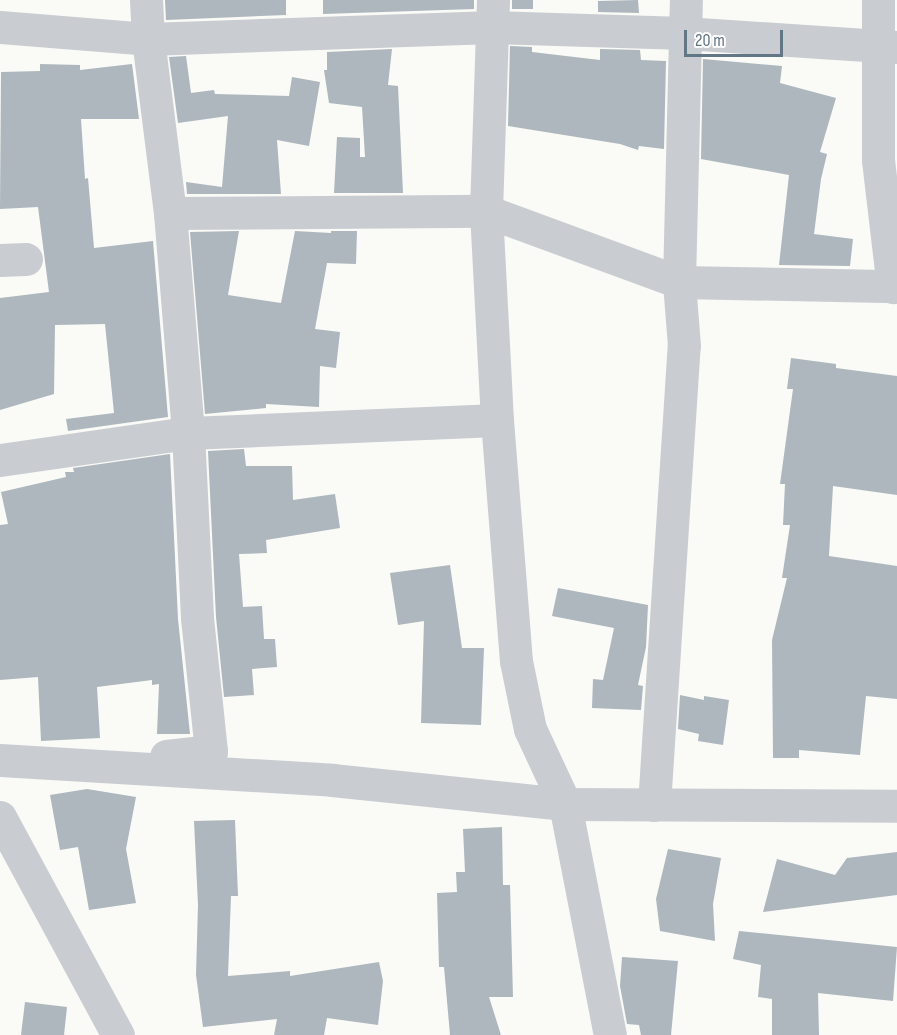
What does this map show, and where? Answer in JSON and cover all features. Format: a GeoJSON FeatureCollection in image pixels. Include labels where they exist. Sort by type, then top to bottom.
{"type":"FeatureCollection","features":[{"type":"Feature","properties":{"kind":"street"},"geometry":{"type":"LineString","coordinates":[[93,766],[211,751],[196,618],[188,433],[170,213],[148,39],[146,0]]}},
{"type":"Feature","properties":{"kind":"street"},"geometry":{"type":"LineString","coordinates":[[654,805],[684,346],[679,282],[684,33],[687,0]]}},
{"type":"Feature","properties":{"kind":"street"},"geometry":{"type":"LineString","coordinates":[[170,213],[486,211],[679,282],[895,286],[878,160],[887,48],[878,0]]}},
{"type":"Feature","properties":{"kind":"street"},"geometry":{"type":"LineString","coordinates":[[493,14],[486,211],[496,420],[516,661],[530,729],[565,804],[610,1035]]}},
{"type":"Feature","properties":{"kind":"street"},"geometry":{"type":"LineString","coordinates":[[0,27],[148,39],[493,14],[684,33],[887,48]]}},
{"type":"Feature","properties":{"kind":"street"},"geometry":{"type":"LineString","coordinates":[[0,460],[188,433],[496,420]]}},
{"type":"Feature","properties":{"kind":"street"},"geometry":{"type":"LineString","coordinates":[[0,760],[332,780],[565,804],[897,806]]}},
{"type":"Feature","properties":{"kind":"street"},"geometry":{"type":"LineString","coordinates":[[0,817],[118,1035]]}},
{"type":"Feature","properties":{"kind":"building"},"geometry":{"type":"Polygon","coordinates":[[[165,0],[286,0],[286,15],[166,20],[165,0]]]}},
{"type":"Feature","properties":{"kind":"building"},"geometry":{"type":"Polygon","coordinates":[[[323,0],[474,0],[474,9],[323,14],[323,0]]]}},
{"type":"Feature","properties":{"kind":"building"},"geometry":{"type":"Polygon","coordinates":[[[512,0],[533,0],[533,9],[512,9],[512,0]]]}},
{"type":"Feature","properties":{"kind":"building"},"geometry":{"type":"Polygon","coordinates":[[[638,0],[639,13],[598,12],[598,1],[638,0]]]}},
{"type":"Feature","properties":{"kind":"building"},"geometry":{"type":"Polygon","coordinates":[[[510,46],[532,47],[532,52],[600,60],[600,49],[640,50],[641,60],[666,61],[664,149],[639,146],[638,150],[620,144],[508,126],[510,46]]]}},
{"type":"Feature","properties":{"kind":"building"},"geometry":{"type":"Polygon","coordinates":[[[392,49],[388,85],[398,86],[403,193],[334,193],[337,137],[360,138],[360,157],[365,157],[362,107],[329,103],[324,70],[327,70],[327,52],[392,49]]]}},
{"type":"Feature","properties":{"kind":"building"},"geometry":{"type":"Polygon","coordinates":[[[186,56],[191,93],[214,90],[215,94],[289,96],[292,77],[320,82],[309,146],[277,140],[281,194],[187,194],[186,182],[222,187],[228,116],[178,123],[169,57],[186,56]]]}},
{"type":"Feature","properties":{"kind":"building"},"geometry":{"type":"Polygon","coordinates":[[[703,59],[782,66],[780,83],[836,98],[820,152],[827,154],[821,179],[814,234],[853,239],[850,266],[779,265],[789,175],[701,159],[703,59]]]}},
{"type":"Feature","properties":{"kind":"building"},"geometry":{"type":"Polygon","coordinates":[[[40,64],[80,65],[80,70],[132,64],[139,119],[81,119],[85,179],[88,178],[94,248],[153,241],[168,417],[68,431],[66,419],[114,413],[105,324],[55,325],[54,394],[0,410],[0,298],[49,292],[38,207],[0,209],[1,72],[40,71],[40,64]]]}},
{"type":"Feature","properties":{"kind":"building"},"geometry":{"type":"Polygon","coordinates":[[[239,231],[228,295],[281,303],[295,231],[331,233],[331,231],[357,231],[356,264],[327,263],[315,329],[340,332],[336,368],[320,366],[319,407],[266,404],[266,408],[205,414],[190,232],[239,231]]]}},
{"type":"Feature","properties":{"kind":"building"},"geometry":{"type":"Polygon","coordinates":[[[791,358],[836,364],[836,368],[897,376],[897,495],[833,486],[829,556],[897,566],[897,699],[866,696],[860,755],[799,750],[799,758],[773,758],[772,640],[787,578],[782,578],[790,525],[783,525],[785,484],[780,484],[793,389],[787,389],[791,358]]]}},
{"type":"Feature","properties":{"kind":"building"},"geometry":{"type":"Polygon","coordinates":[[[244,449],[246,466],[292,466],[293,500],[335,494],[340,528],[266,540],[267,553],[239,554],[243,607],[262,606],[264,639],[275,639],[277,667],[252,669],[254,695],[224,697],[216,617],[208,451],[244,449]]]}},
{"type":"Feature","properties":{"kind":"building"},"geometry":{"type":"Polygon","coordinates":[[[170,454],[178,619],[190,734],[157,734],[159,684],[152,685],[152,680],[97,687],[100,738],[41,741],[38,677],[0,680],[0,525],[8,524],[1,492],[66,477],[65,472],[74,472],[73,468],[170,454]]]}},
{"type":"Feature","properties":{"kind":"building"},"geometry":{"type":"Polygon","coordinates":[[[450,565],[462,648],[484,648],[481,725],[421,723],[424,621],[398,625],[390,573],[450,565]]]}},
{"type":"Feature","properties":{"kind":"building"},"geometry":{"type":"Polygon","coordinates":[[[558,588],[648,605],[646,647],[638,685],[643,686],[641,710],[592,708],[593,679],[603,680],[614,628],[552,616],[558,588]]]}},
{"type":"Feature","properties":{"kind":"building"},"geometry":{"type":"Polygon","coordinates":[[[680,695],[704,700],[704,696],[729,700],[723,745],[698,741],[699,734],[678,729],[680,695]]]}},
{"type":"Feature","properties":{"kind":"building"},"geometry":{"type":"Polygon","coordinates":[[[87,789],[136,797],[126,849],[136,903],[89,910],[78,847],[60,850],[50,795],[87,789]]]}},
{"type":"Feature","properties":{"kind":"building"},"geometry":{"type":"Polygon","coordinates":[[[235,820],[238,896],[231,896],[228,976],[290,971],[290,976],[379,962],[383,981],[378,1025],[327,1018],[324,1035],[274,1035],[277,1019],[203,1027],[196,975],[198,905],[194,821],[235,820]]]}},
{"type":"Feature","properties":{"kind":"building"},"geometry":{"type":"Polygon","coordinates":[[[502,827],[503,885],[510,885],[513,997],[489,997],[501,1035],[450,1035],[444,967],[439,967],[437,893],[457,892],[456,872],[465,872],[463,829],[502,827]]]}},
{"type":"Feature","properties":{"kind":"building"},"geometry":{"type":"Polygon","coordinates":[[[668,849],[721,858],[713,904],[715,941],[660,931],[656,899],[668,849]]]}},
{"type":"Feature","properties":{"kind":"building"},"geometry":{"type":"Polygon","coordinates":[[[897,852],[897,895],[763,912],[777,859],[835,875],[847,858],[897,852]]]}},
{"type":"Feature","properties":{"kind":"building"},"geometry":{"type":"Polygon","coordinates":[[[739,931],[897,947],[893,1001],[818,993],[819,1035],[772,1035],[772,999],[758,997],[761,965],[733,959],[739,931]]]}},
{"type":"Feature","properties":{"kind":"building"},"geometry":{"type":"Polygon","coordinates":[[[622,957],[678,961],[671,1035],[641,1035],[639,1025],[627,1024],[620,986],[622,957]]]}},
{"type":"Feature","properties":{"kind":"building"},"geometry":{"type":"Polygon","coordinates":[[[25,1002],[67,1007],[64,1035],[21,1035],[25,1002]]]}}]}
